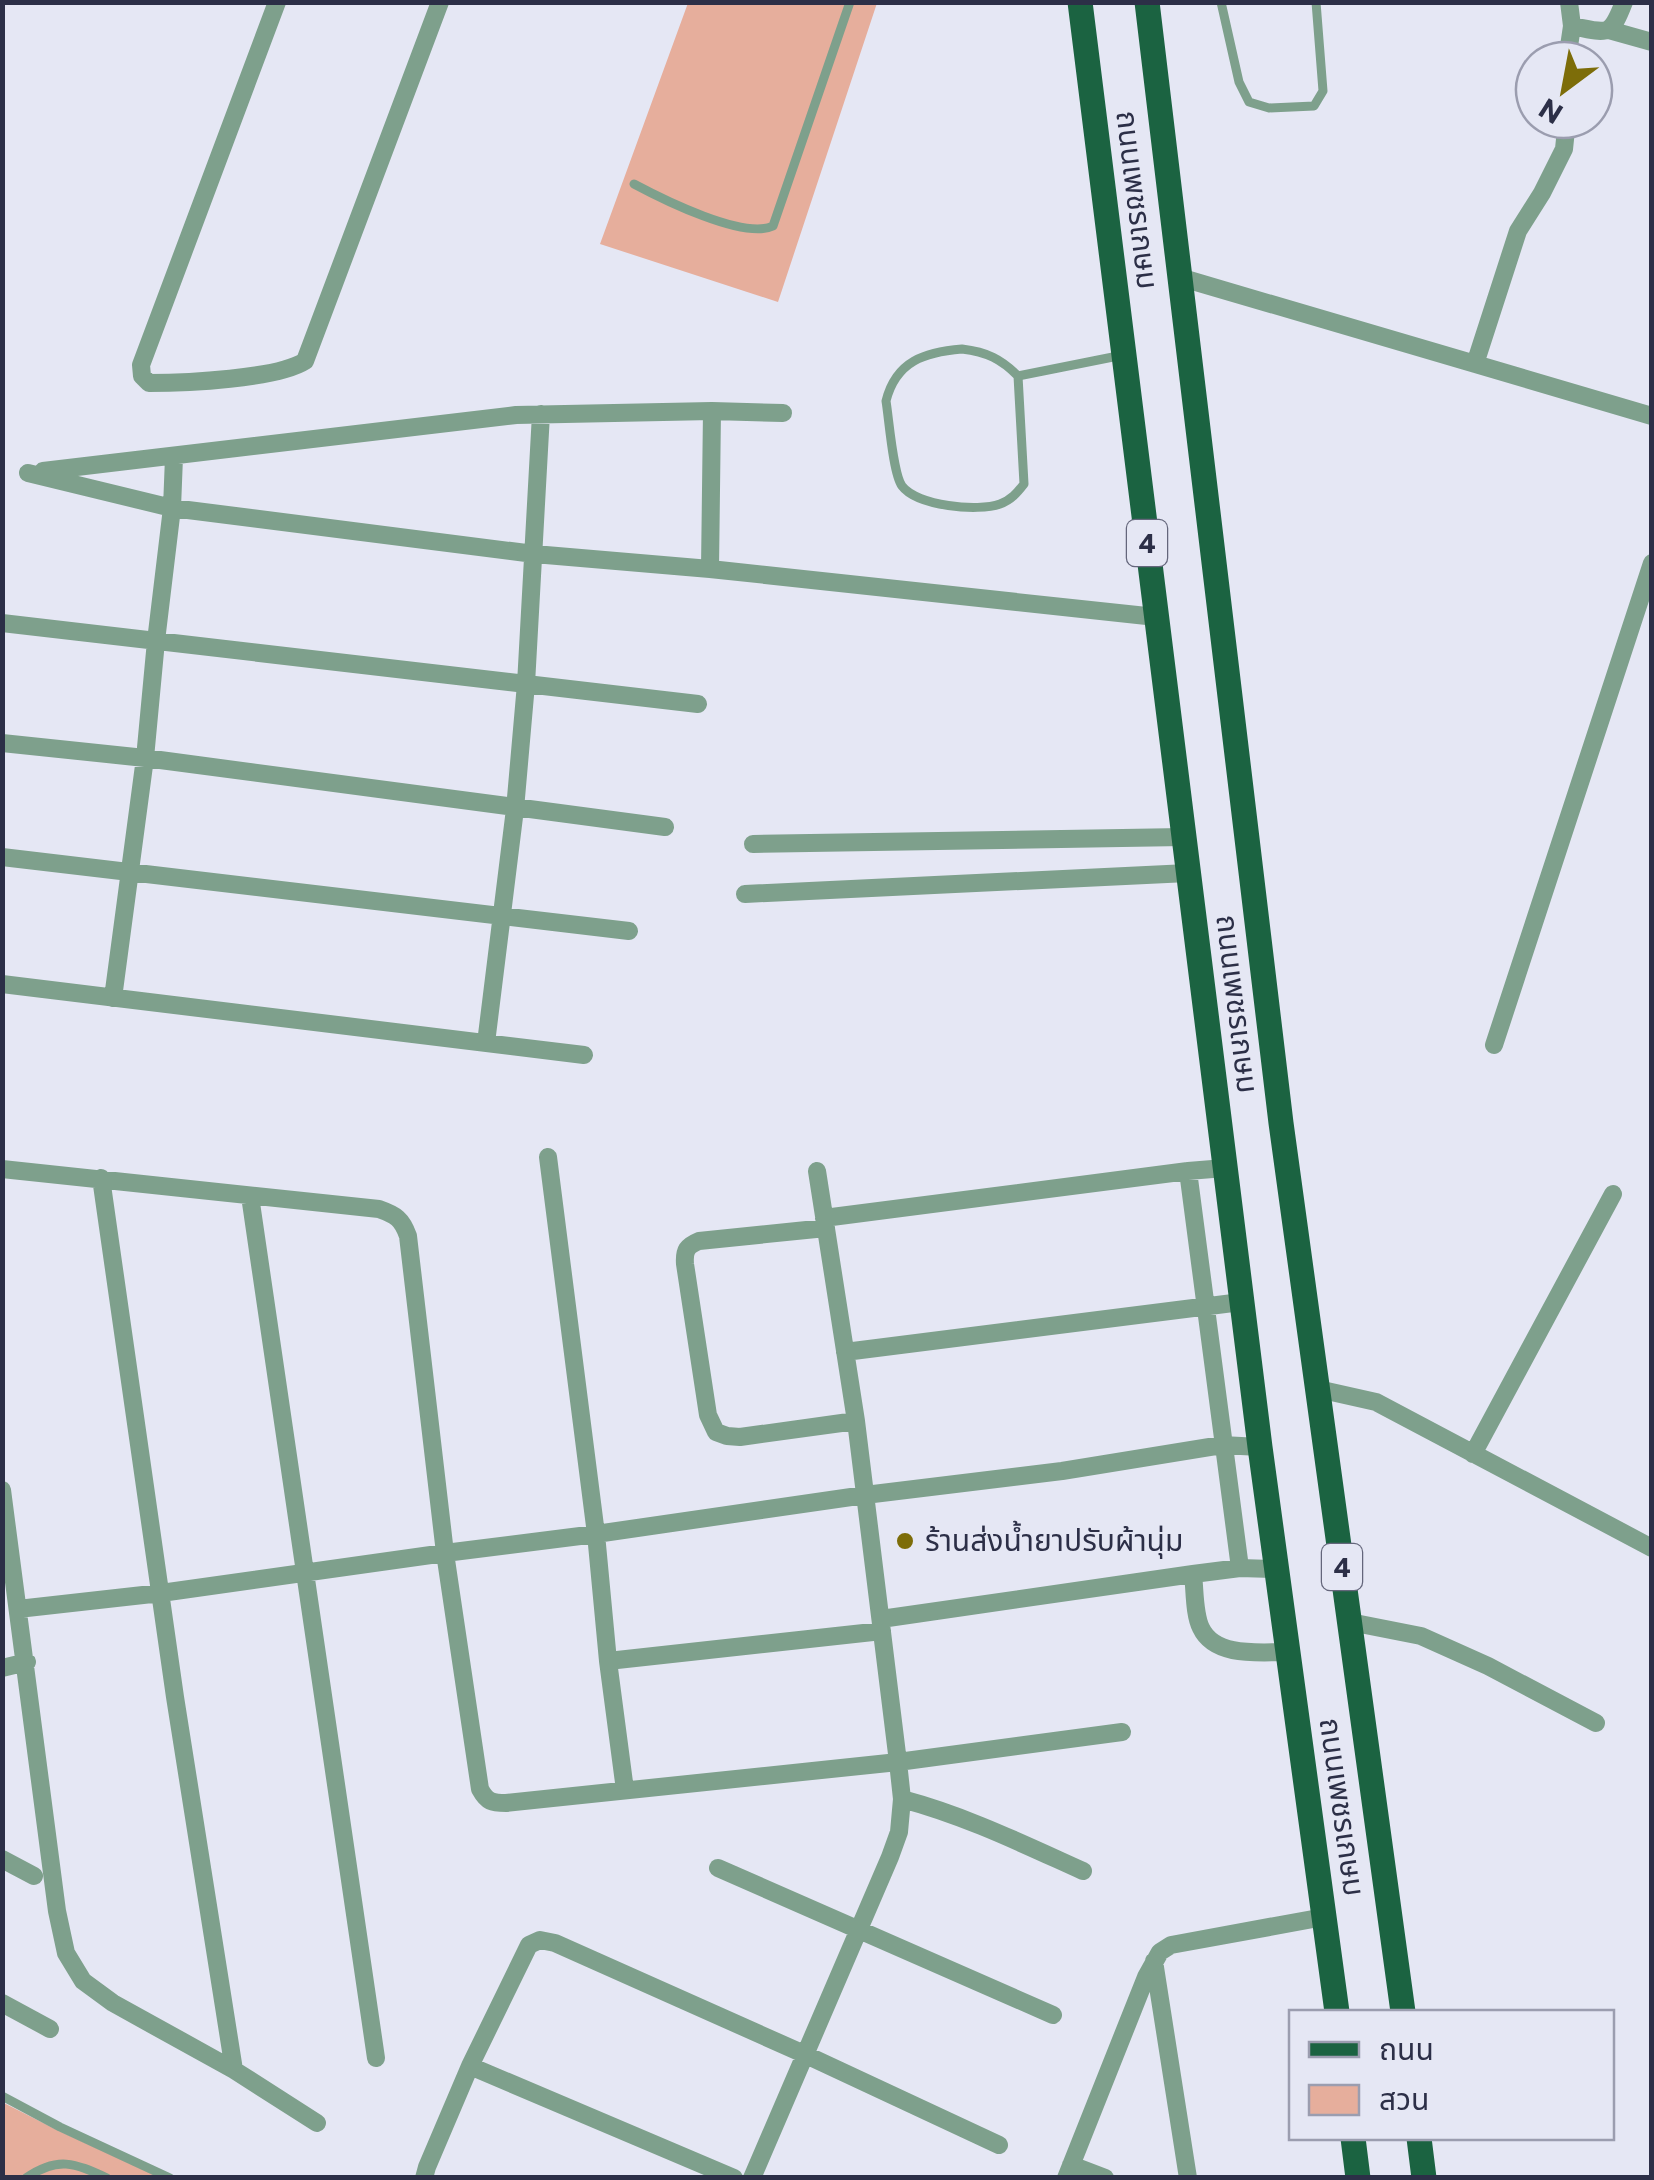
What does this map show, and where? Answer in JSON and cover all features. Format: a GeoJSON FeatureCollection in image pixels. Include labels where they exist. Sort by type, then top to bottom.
{"type":"FeatureCollection","features":[{"type":"Feature","properties":{"kind":"main road","name":"ถนนเพชรเกษม"},"geometry":{"type":"LineString","coordinates":[[1080,2],[1241,1302],[1337,2010]]}},
{"type":"Feature","properties":{"kind":"main road","name":"ถนนเพชรเกษม"},"geometry":{"type":"LineString","coordinates":[[1147,2],[1280,1123],[1403,2010]]}},
{"type":"Feature","properties":{"kind":"main road"},"geometry":{"type":"LineString","coordinates":[[1353,2140],[1358,2178]]}},
{"type":"Feature","properties":{"kind":"main road"},"geometry":{"type":"LineString","coordinates":[[1419,2140],[1424,2178]]}},
{"type":"Feature","properties":{"kind":"street"},"geometry":{"type":"LineString","coordinates":[[276,2],[141,365],[142,376],[149,383],[186,383],[274,372],[295,368],[305,361],[440,2]]}},
{"type":"Feature","properties":{"kind":"street"},"geometry":{"type":"LineString","coordinates":[[1569,2],[1570,40]]}},
{"type":"Feature","properties":{"kind":"street"},"geometry":{"type":"LineString","coordinates":[[1609,30],[1616,24],[1624,2]]}},
{"type":"Feature","properties":{"kind":"street"},"geometry":{"type":"LineString","coordinates":[[1572,26],[1609,30],[1652,42]]}},
{"type":"Feature","properties":{"kind":"street"},"geometry":{"type":"LineString","coordinates":[[1474,364],[1518,230],[1542,193],[1565,140]]}},
{"type":"Feature","properties":{"kind":"street"},"geometry":{"type":"LineString","coordinates":[[1179,278],[1652,416]]}},
{"type":"Feature","properties":{"kind":"street"},"geometry":{"type":"LineString","coordinates":[[710,568],[712,411]]}},
{"type":"Feature","properties":{"kind":"street"},"geometry":{"type":"LineString","coordinates":[[784,412],[516,415],[28,473],[172,508],[534,554],[710,568],[1156,617]]}},
{"type":"Feature","properties":{"kind":"street"},"geometry":{"type":"LineString","coordinates":[[486,1042],[516,809],[541,414]]}},
{"type":"Feature","properties":{"kind":"street"},"geometry":{"type":"LineString","coordinates":[[113,998],[145,758],[174,457]]}},
{"type":"Feature","properties":{"kind":"street"},"geometry":{"type":"LineString","coordinates":[[1494,1044],[1652,563]]}},
{"type":"Feature","properties":{"kind":"street"},"geometry":{"type":"LineString","coordinates":[[2,623],[698,704]]}},
{"type":"Feature","properties":{"kind":"street"},"geometry":{"type":"LineString","coordinates":[[2,742],[665,827]]}},
{"type":"Feature","properties":{"kind":"street"},"geometry":{"type":"LineString","coordinates":[[753,844],[1183,837]]}},
{"type":"Feature","properties":{"kind":"street"},"geometry":{"type":"LineString","coordinates":[[2,857],[629,930]]}},
{"type":"Feature","properties":{"kind":"street"},"geometry":{"type":"LineString","coordinates":[[745,894],[1188,873]]}},
{"type":"Feature","properties":{"kind":"street"},"geometry":{"type":"LineString","coordinates":[[2,984],[584,1054]]}},
{"type":"Feature","properties":{"kind":"street"},"geometry":{"type":"LineString","coordinates":[[548,1156],[625,1790]]}},
{"type":"Feature","properties":{"kind":"street"},"geometry":{"type":"LineString","coordinates":[[856,1421],[740,1437],[716,1432],[708,1415],[684,1253],[688,1245],[699,1240],[1225,1168]]}},
{"type":"Feature","properties":{"kind":"street"},"geometry":{"type":"LineString","coordinates":[[2,1169],[379,1209],[403,1221],[408,1236],[445,1553],[480,1789],[486,1800],[506,1803],[898,1762],[1122,1732]]}},
{"type":"Feature","properties":{"kind":"street"},"geometry":{"type":"LineString","coordinates":[[752,2178],[899,1832],[902,1799],[856,1421],[817,1171]]}},
{"type":"Feature","properties":{"kind":"street"},"geometry":{"type":"LineString","coordinates":[[1188,1171],[1240,1568]]}},
{"type":"Feature","properties":{"kind":"street"},"geometry":{"type":"LineString","coordinates":[[102,1178],[234,2070]]}},
{"type":"Feature","properties":{"kind":"street"},"geometry":{"type":"LineString","coordinates":[[1473,1454],[1612,1194]]}},
{"type":"Feature","properties":{"kind":"street"},"geometry":{"type":"LineString","coordinates":[[250,1196],[376,2058]]}},
{"type":"Feature","properties":{"kind":"street"},"geometry":{"type":"LineString","coordinates":[[845,1352],[1241,1302]]}},
{"type":"Feature","properties":{"kind":"street"},"geometry":{"type":"LineString","coordinates":[[1318,1388],[1376,1402],[1652,1548]]}},
{"type":"Feature","properties":{"kind":"street"},"geometry":{"type":"LineString","coordinates":[[18,1610],[596,1534],[1222,1445],[1260,1447]]}},
{"type":"Feature","properties":{"kind":"street"},"geometry":{"type":"LineString","coordinates":[[2,1490],[66,1953],[82,1981],[113,2003],[234,2070],[317,2123]]}},
{"type":"Feature","properties":{"kind":"street"},"geometry":{"type":"LineString","coordinates":[[608,1661],[882,1625],[1193,1574],[1240,1568],[1276,1569]]}},
{"type":"Feature","properties":{"kind":"street"},"geometry":{"type":"LineString","coordinates":[[1193,1574],[1200,1626],[1208,1640],[1242,1651],[1288,1652]]}},
{"type":"Feature","properties":{"kind":"street"},"geometry":{"type":"LineString","coordinates":[[1350,1622],[1421,1636],[1488,1666],[1596,1724]]}},
{"type":"Feature","properties":{"kind":"street"},"geometry":{"type":"LineString","coordinates":[[2,1668],[27,1662]]}},
{"type":"Feature","properties":{"kind":"street"},"geometry":{"type":"LineString","coordinates":[[902,1799],[982,1825],[1083,1871]]}},
{"type":"Feature","properties":{"kind":"street"},"geometry":{"type":"LineString","coordinates":[[2,1859],[34,1876]]}},
{"type":"Feature","properties":{"kind":"street"},"geometry":{"type":"LineString","coordinates":[[718,1868],[1053,2016]]}},
{"type":"Feature","properties":{"kind":"street"},"geometry":{"type":"LineString","coordinates":[[1105,2178],[1069,2171],[1160,1952],[1171,1945],[1324,1917]]}},
{"type":"Feature","properties":{"kind":"street"},"geometry":{"type":"LineString","coordinates":[[424,2178],[470,2066],[529,1945],[540,1940],[804,2054],[999,2145]]}},
{"type":"Feature","properties":{"kind":"street"},"geometry":{"type":"LineString","coordinates":[[1154,1961],[1188,2178]]}},
{"type":"Feature","properties":{"kind":"street"},"geometry":{"type":"LineString","coordinates":[[2,2003],[50,2029]]}},
{"type":"Feature","properties":{"kind":"street"},"geometry":{"type":"LineString","coordinates":[[470,2066],[734,2178]]}},
{"type":"Feature","properties":{"kind":"lane"},"geometry":{"type":"LineString","coordinates":[[634,184],[708,218],[763,231],[773,226],[850,2]]}},
{"type":"Feature","properties":{"kind":"lane"},"geometry":{"type":"LineString","coordinates":[[1221,2],[1239,82],[1249,102],[1268,108],[1314,106],[1322,91],[1316,2]]}},
{"type":"Feature","properties":{"kind":"lane"},"geometry":{"type":"LineString","coordinates":[[962,349],[984,352],[1002,361],[1018,376],[1024,484],[1014,496],[999,505],[952,508],[908,492],[898,480],[886,400],[897,376],[916,358],[934,351],[962,349]]}},
{"type":"Feature","properties":{"kind":"lane"},"geometry":{"type":"LineString","coordinates":[[1018,376],[1124,354]]}},
{"type":"Feature","properties":{"kind":"lane"},"geometry":{"type":"LineString","coordinates":[[2,2096],[170,2178]]}},
{"type":"Feature","properties":{"kind":"lane"},"geometry":{"type":"LineString","coordinates":[[26,2178],[40,2168],[63,2162],[107,2178]]}},
{"type":"Feature","properties":{"kind":"green space"},"geometry":{"type":"Polygon","coordinates":[[[688,3],[877,3],[778,302],[600,244],[688,3]]]}},
{"type":"Feature","properties":{"kind":"green space"},"geometry":{"type":"Polygon","coordinates":[[[2,2102],[57,2130],[159,2177],[3,2177],[2,2102]]]}},
{"type":"Feature","properties":{"kind":"place","name":"ร้านส่งน้ำยาปรับผ้านุ่ม"},"geometry":{"type":"Point","coordinates":[905,1541]}}]}
